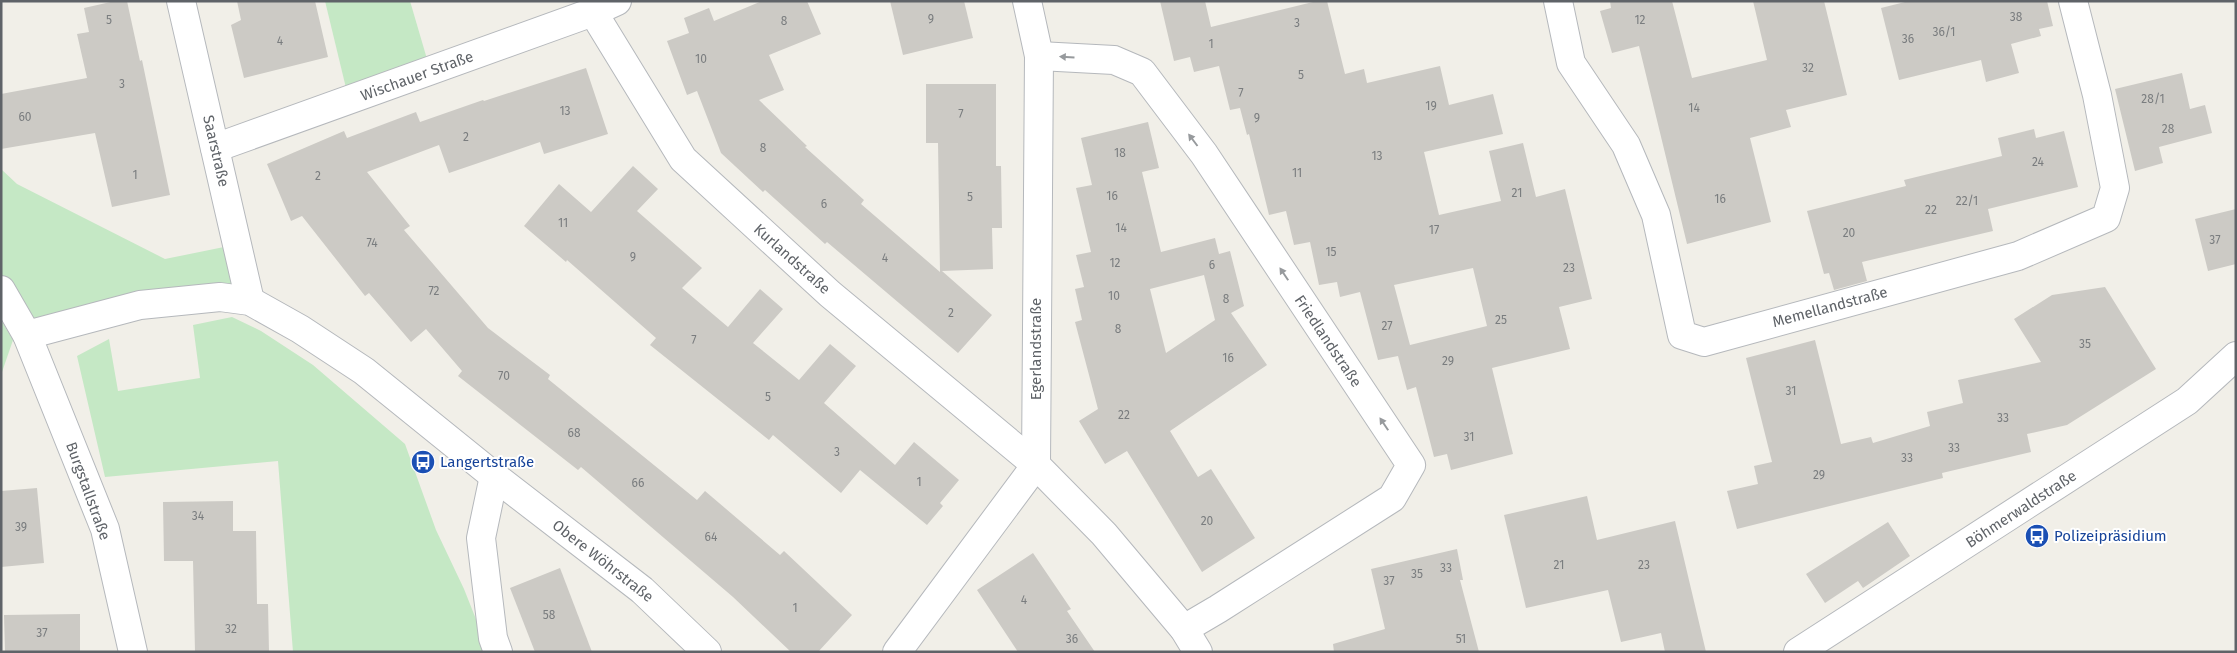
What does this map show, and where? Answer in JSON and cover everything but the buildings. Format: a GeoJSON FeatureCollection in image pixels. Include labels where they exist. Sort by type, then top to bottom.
{"type":"FeatureCollection","features":[{"type":"Feature","properties":{"kind":"street","name":"Saarstraße"},"geometry":{"type":"LineString","coordinates":[[181,1],[250,301]]}},
{"type":"Feature","properties":{"kind":"street","name":"Egerlandstraße"},"geometry":{"type":"LineString","coordinates":[[1026,1],[1039,56],[1036,465]]}},
{"type":"Feature","properties":{"kind":"street","name":"Memellandstraße"},"geometry":{"type":"LineString","coordinates":[[1558,1],[1571,64],[1626,145],[1656,215],[1682,335],[1704,342],[2018,256],[2106,218],[2115,188],[2097,95],[2073,1]]}},
{"type":"Feature","properties":{"kind":"street","name":"Wischauer Straße"},"geometry":{"type":"LineString","coordinates":[[215,148],[605,7]]}},
{"type":"Feature","properties":{"kind":"street","name":"Kurlandstraße"},"geometry":{"type":"LineString","coordinates":[[605,7],[683,159],[830,294],[1036,465]]}},
{"type":"Feature","properties":{"kind":"street","name":"Friedlandstraße"},"geometry":{"type":"LineString","coordinates":[[1039,56],[1114,60],[1142,72],[1204,154],[1411,465],[1392,498],[1184,629]]}},
{"type":"Feature","properties":{"kind":"street"},"geometry":{"type":"LineString","coordinates":[[1,290],[27,335],[140,305],[220,297],[250,301],[300,329],[364,371],[494,476],[481,538],[493,638],[498,652]]}},
{"type":"Feature","properties":{"kind":"street","name":"Burgstallstraße"},"geometry":{"type":"LineString","coordinates":[[27,335],[105,529],[133,652]]}},
{"type":"Feature","properties":{"kind":"street","name":"Böhmerwaldstraße"},"geometry":{"type":"LineString","coordinates":[[1798,652],[2188,401],[2236,356]]}},
{"type":"Feature","properties":{"kind":"street"},"geometry":{"type":"LineString","coordinates":[[897,652],[1036,465],[1104,534],[1184,629],[1198,652]]}},
{"type":"Feature","properties":{"kind":"street","name":"Obere Wöhrstraße"},"geometry":{"type":"LineString","coordinates":[[494,476],[642,590],[707,652]]}},
{"type":"Feature","properties":{"kind":"green space"},"geometry":{"type":"Polygon","coordinates":[[[325,1],[410,1],[427,59],[346,88],[325,1]]]}},
{"type":"Feature","properties":{"kind":"green space"},"geometry":{"type":"Polygon","coordinates":[[[1,169],[17,184],[165,259],[229,246],[242,291],[31,326],[1,273],[1,169]]]}},
{"type":"Feature","properties":{"kind":"green space"},"geometry":{"type":"Polygon","coordinates":[[[232,317],[261,331],[313,365],[405,444],[436,530],[464,589],[489,652],[293,652],[278,461],[105,477],[77,356],[109,339],[118,391],[200,378],[193,325],[232,317]]]}},
{"type":"Feature","properties":{"kind":"green space"},"geometry":{"type":"Polygon","coordinates":[[[1,320],[13,340],[1,375],[1,320]]]}},
{"type":"Feature","properties":{"kind":"place","name":"Langertstraße"},"geometry":{"type":"Point","coordinates":[423,462]}},
{"type":"Feature","properties":{"kind":"place","name":"Polizeipräsidium"},"geometry":{"type":"Point","coordinates":[2037,536]}}]}
